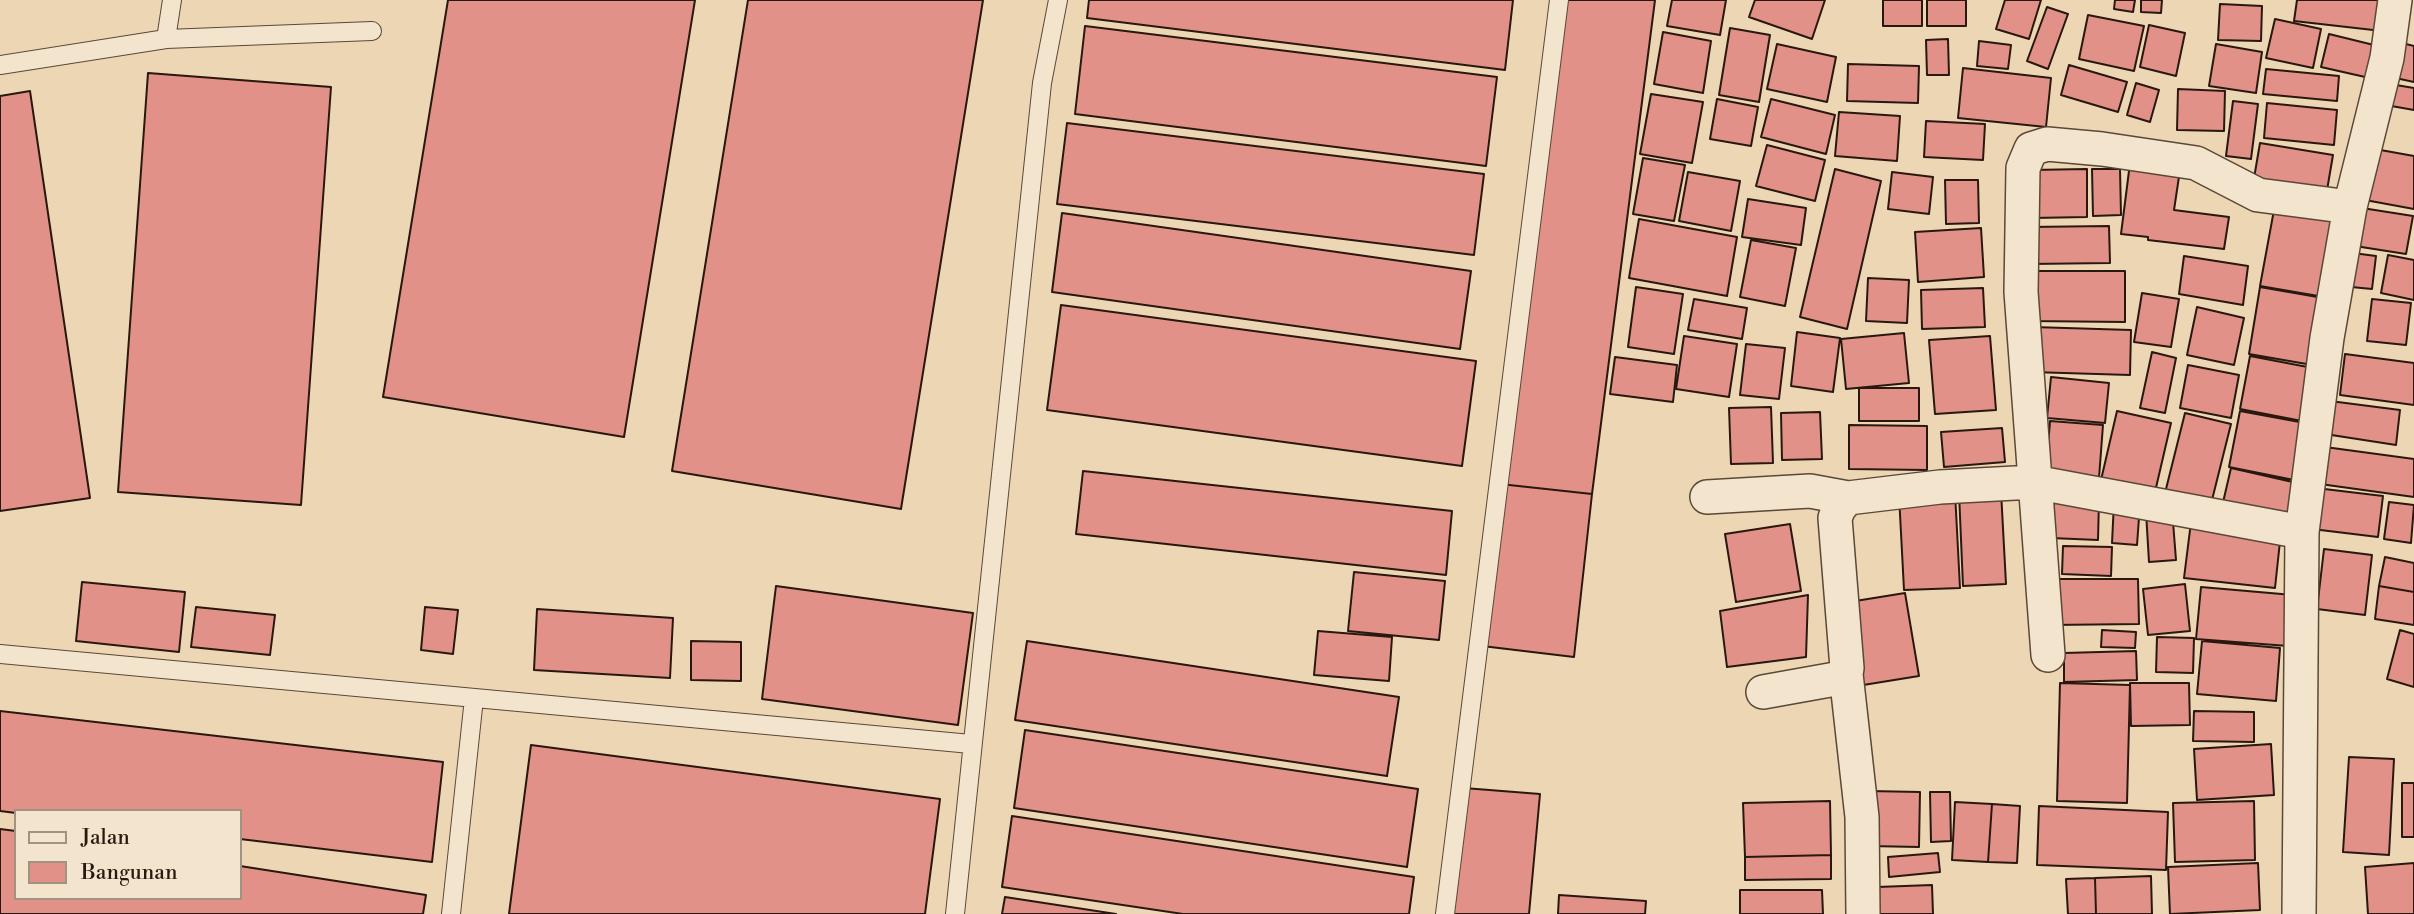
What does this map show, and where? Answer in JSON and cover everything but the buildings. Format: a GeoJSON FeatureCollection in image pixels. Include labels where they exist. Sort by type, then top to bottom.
{"type":"FeatureCollection","features":[{"type":"Feature","properties":{"kind":"street"},"geometry":{"type":"LineString","coordinates":[[2299,914],[2302,532],[2327,338],[2350,207],[2387,58],[2395,0]]}},
{"type":"Feature","properties":{"kind":"street"},"geometry":{"type":"LineString","coordinates":[[2048,655],[2021,292],[2023,168],[2031,149],[2047,144],[2196,163],[2258,195],[2350,207]]}},
{"type":"Feature","properties":{"kind":"street"},"geometry":{"type":"LineString","coordinates":[[1707,497],[1810,491],[1848,498],[1940,487],[2034,482],[2302,532]]}},
{"type":"Feature","properties":{"kind":"street"},"geometry":{"type":"LineString","coordinates":[[1848,498],[1835,518],[1846,674],[1862,817],[1863,914]]}},
{"type":"Feature","properties":{"kind":"street"},"geometry":{"type":"LineString","coordinates":[[1763,692],[1841,678],[1846,674]]}},
{"type":"Feature","properties":{"kind":"lane"},"geometry":{"type":"LineString","coordinates":[[166,39],[172,0]]}},
{"type":"Feature","properties":{"kind":"lane"},"geometry":{"type":"LineString","coordinates":[[955,914],[1042,83],[1058,0]]}},
{"type":"Feature","properties":{"kind":"lane"},"geometry":{"type":"LineString","coordinates":[[1445,914],[1559,0]]}},
{"type":"Feature","properties":{"kind":"lane"},"geometry":{"type":"LineString","coordinates":[[0,65],[166,39],[372,31]]}},
{"type":"Feature","properties":{"kind":"lane"},"geometry":{"type":"LineString","coordinates":[[0,654],[971,744]]}},
{"type":"Feature","properties":{"kind":"lane"},"geometry":{"type":"LineString","coordinates":[[452,914],[474,698]]}}]}
